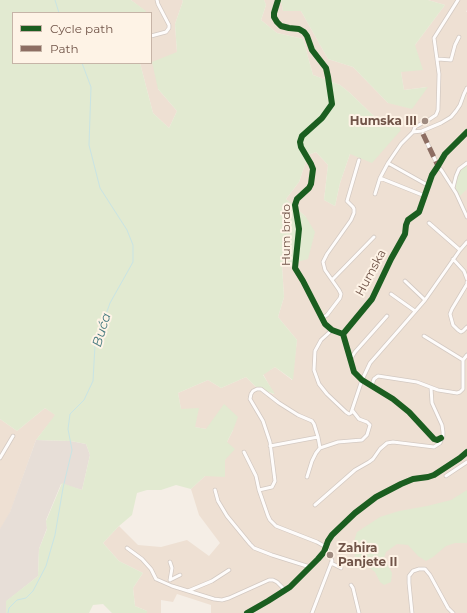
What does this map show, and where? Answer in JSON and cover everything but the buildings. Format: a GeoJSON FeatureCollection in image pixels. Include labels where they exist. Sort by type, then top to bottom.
{"type":"FeatureCollection","features":[{"type":"Feature","properties":{"kind":"street"},"geometry":{"type":"LineString","coordinates":[[152,36],[166,32],[169,28],[157,0]]}},
{"type":"Feature","properties":{"kind":"street","name":"Hum brdo"},"geometry":{"type":"LineString","coordinates":[[278,0],[274,17],[281,26],[299,29],[304,32],[312,50],[326,68],[331,91],[332,104],[322,118],[302,136],[300,142],[301,148],[313,170],[309,188],[297,199],[295,205],[299,229],[295,268],[325,324],[332,330]]}},
{"type":"Feature","properties":{"kind":"street"},"geometry":{"type":"LineString","coordinates":[[376,194],[380,178],[388,162],[401,144],[413,132],[415,127],[436,115],[438,110],[439,74],[434,38],[458,0]]}},
{"type":"Feature","properties":{"kind":"street"},"geometry":{"type":"LineString","coordinates":[[438,59],[451,60],[459,37]]}},
{"type":"Feature","properties":{"kind":"street"},"geometry":{"type":"LineString","coordinates":[[413,132],[422,131],[451,117],[460,105],[467,88]]}},
{"type":"Feature","properties":{"kind":"street","name":"Humska"},"geometry":{"type":"LineString","coordinates":[[343,334],[372,299],[405,234],[408,220],[419,212],[432,175],[445,154],[467,132]]}},
{"type":"Feature","properties":{"kind":"street"},"geometry":{"type":"LineString","coordinates":[[423,134],[438,166],[453,188],[467,216]]}},
{"type":"Feature","properties":{"kind":"street"},"geometry":{"type":"LineString","coordinates":[[322,318],[327,315],[340,298],[341,294],[325,270],[324,262],[327,254],[351,220],[354,213],[353,207],[347,201],[359,160]]}},
{"type":"Feature","properties":{"kind":"street"},"geometry":{"type":"LineString","coordinates":[[388,162],[429,186]]}},
{"type":"Feature","properties":{"kind":"street"},"geometry":{"type":"LineString","coordinates":[[453,188],[459,169],[467,163]]}},
{"type":"Feature","properties":{"kind":"street"},"geometry":{"type":"LineString","coordinates":[[380,178],[424,196]]}},
{"type":"Feature","properties":{"kind":"street"},"geometry":{"type":"LineString","coordinates":[[429,223],[460,250]]}},
{"type":"Feature","properties":{"kind":"street"},"geometry":{"type":"LineString","coordinates":[[332,280],[374,236]]}},
{"type":"Feature","properties":{"kind":"street"},"geometry":{"type":"LineString","coordinates":[[441,438],[438,440],[434,439],[409,412],[393,399],[362,380],[354,372],[343,334],[332,330],[321,340],[315,351],[314,370],[319,384],[346,412],[349,414],[351,413],[362,380],[370,363],[425,300],[453,259],[467,242]]}},
{"type":"Feature","properties":{"kind":"street"},"geometry":{"type":"LineString","coordinates":[[453,259],[464,271],[467,284],[450,314],[453,325],[458,330],[461,332],[467,327]]}},
{"type":"Feature","properties":{"kind":"street"},"geometry":{"type":"LineString","coordinates":[[405,281],[425,300]]}},
{"type":"Feature","properties":{"kind":"street"},"geometry":{"type":"LineString","coordinates":[[391,294],[415,311]]}},
{"type":"Feature","properties":{"kind":"street"},"geometry":{"type":"LineString","coordinates":[[350,360],[355,352],[387,316]]}},
{"type":"Feature","properties":{"kind":"street"},"geometry":{"type":"LineString","coordinates":[[424,336],[463,360]]}},
{"type":"Feature","properties":{"kind":"street"},"geometry":{"type":"LineString","coordinates":[[372,385],[374,379],[378,376],[417,382],[431,388],[457,393],[463,389],[463,360],[467,355]]}},
{"type":"Feature","properties":{"kind":"street"},"geometry":{"type":"LineString","coordinates":[[315,505],[355,470],[373,459],[387,443],[393,442],[434,447],[440,443],[443,436],[442,425],[432,403],[431,388]]}},
{"type":"Feature","properties":{"kind":"street"},"geometry":{"type":"LineString","coordinates":[[259,490],[272,487],[275,481],[270,446],[263,421],[250,399],[253,391],[261,389],[278,404],[298,415],[312,420],[320,448]]}},
{"type":"Feature","properties":{"kind":"street"},"geometry":{"type":"LineString","coordinates":[[307,477],[312,461],[320,448],[338,442],[362,440],[367,435],[370,425],[359,419],[352,410]]}},
{"type":"Feature","properties":{"kind":"street"},"geometry":{"type":"LineString","coordinates":[[0,458],[13,436]]}},
{"type":"Feature","properties":{"kind":"street"},"geometry":{"type":"LineString","coordinates":[[270,446],[318,437]]}},
{"type":"Feature","properties":{"kind":"street"},"geometry":{"type":"LineString","coordinates":[[244,452],[256,476],[268,516],[274,524],[282,529],[326,546],[331,556],[331,562],[312,613]]}},
{"type":"Feature","properties":{"kind":"street"},"geometry":{"type":"LineString","coordinates":[[247,613],[290,586],[318,559],[324,552],[332,535],[355,512],[401,484],[413,479],[434,475],[467,452]]}},
{"type":"Feature","properties":{"kind":"street"},"geometry":{"type":"LineString","coordinates":[[446,476],[467,462]]}},
{"type":"Feature","properties":{"kind":"street"},"geometry":{"type":"LineString","coordinates":[[215,490],[218,501],[227,516],[254,548],[310,567]]}},
{"type":"Feature","properties":{"kind":"street"},"geometry":{"type":"LineString","coordinates":[[127,548],[151,568],[156,579],[172,586],[214,599],[222,600],[229,598],[269,580],[277,582],[284,590]]}},
{"type":"Feature","properties":{"kind":"street"},"geometry":{"type":"LineString","coordinates":[[170,562],[172,568],[170,580]]}},
{"type":"Feature","properties":{"kind":"street"},"geometry":{"type":"LineString","coordinates":[[331,562],[341,568]]}},
{"type":"Feature","properties":{"kind":"street"},"geometry":{"type":"LineString","coordinates":[[412,613],[409,576],[413,571],[419,569],[425,569],[430,575],[448,608],[453,613]]}},
{"type":"Feature","properties":{"kind":"street"},"geometry":{"type":"LineString","coordinates":[[188,591],[212,581],[229,570]]}},
{"type":"Feature","properties":{"kind":"street"},"geometry":{"type":"LineString","coordinates":[[165,583],[180,575]]}},
{"type":"Feature","properties":{"kind":"street"},"geometry":{"type":"LineString","coordinates":[[351,585],[359,613]]}},
{"type":"Feature","properties":{"kind":"shaded area"},"geometry":{"type":"Polygon","coordinates":[[[131,0],[183,1],[175,24],[177,52],[158,89],[177,111],[169,128],[153,113],[140,64],[152,64],[152,12],[145,11],[131,0]]]}},
{"type":"Feature","properties":{"kind":"shaded area"},"geometry":{"type":"Polygon","coordinates":[[[264,0],[281,0],[283,11],[301,11],[328,59],[353,67],[388,103],[427,87],[404,90],[401,72],[415,45],[445,5],[428,0],[467,0],[467,613],[211,613],[211,605],[177,594],[173,602],[161,600],[161,613],[147,613],[147,611],[135,606],[133,588],[143,573],[119,561],[103,543],[119,526],[138,545],[161,547],[187,540],[209,556],[220,543],[199,515],[191,489],[225,460],[227,442],[233,430],[195,427],[181,409],[178,393],[208,380],[221,388],[246,377],[258,389],[274,394],[263,374],[275,367],[292,380],[297,340],[278,317],[284,297],[282,265],[306,217],[286,199],[299,182],[308,155],[316,152],[328,165],[324,200],[335,206],[340,183],[350,154],[381,123],[340,85],[313,75],[303,39],[277,33],[261,20],[266,5],[264,0]]]}},
{"type":"Feature","properties":{"kind":"shaded area"},"geometry":{"type":"Polygon","coordinates":[[[45,408],[56,415],[36,440],[10,513],[0,530],[0,419],[17,431],[45,408]]]}},
{"type":"Feature","properties":{"kind":"shaded area"},"geometry":{"type":"Polygon","coordinates":[[[36,440],[71,441],[86,444],[90,455],[82,490],[61,484],[46,520],[47,528],[39,549],[38,576],[7,601],[6,613],[0,613],[0,529],[10,512],[36,440]]]}},
{"type":"Feature","properties":{"kind":"green space"},"geometry":{"type":"Polygon","coordinates":[[[0,0],[131,0],[146,11],[12,12],[12,64],[140,64],[153,113],[169,128],[177,111],[158,89],[152,62],[177,52],[175,24],[183,1],[182,0],[264,0],[266,5],[261,20],[277,33],[303,39],[313,75],[340,85],[381,123],[394,119],[401,130],[372,163],[350,154],[340,183],[335,206],[324,200],[328,165],[316,152],[308,155],[299,182],[286,199],[306,217],[315,232],[308,259],[282,266],[284,297],[278,317],[297,340],[293,380],[275,367],[263,375],[275,394],[258,389],[246,377],[221,388],[208,380],[178,393],[181,409],[199,408],[195,427],[206,429],[224,404],[238,417],[227,442],[235,449],[225,460],[225,477],[205,476],[191,489],[176,485],[161,490],[147,490],[137,493],[132,515],[103,543],[119,561],[143,573],[133,588],[135,606],[147,611],[147,613],[112,613],[103,604],[93,605],[89,613],[6,613],[6,601],[38,576],[39,549],[47,529],[46,521],[62,483],[82,490],[90,455],[86,444],[71,441],[36,440],[55,415],[45,408],[17,431],[0,419],[0,0]]]}},
{"type":"Feature","properties":{"kind":"green space"},"geometry":{"type":"Polygon","coordinates":[[[281,0],[428,0],[445,5],[415,45],[423,70],[401,72],[404,90],[428,87],[412,109],[388,103],[353,67],[328,59],[301,11],[283,11],[281,0]]]}},
{"type":"Feature","properties":{"kind":"green space"},"geometry":{"type":"Polygon","coordinates":[[[467,163],[467,189],[459,197],[456,193],[455,181],[464,164],[467,163]]]}},
{"type":"Feature","properties":{"kind":"green space"},"geometry":{"type":"Polygon","coordinates":[[[467,490],[467,543],[455,543],[446,546],[426,561],[418,556],[408,545],[397,544],[386,552],[384,558],[392,573],[391,582],[384,585],[380,582],[375,572],[355,557],[353,544],[357,532],[380,517],[399,511],[451,500],[467,490]]]}},
{"type":"Feature","properties":{"kind":"waterway","name":"Buća"},"geometry":{"type":"LineString","coordinates":[[55,0],[59,12]]}},
{"type":"Feature","properties":{"kind":"waterway","name":"Buća"},"geometry":{"type":"LineString","coordinates":[[8,613],[9,608],[17,600],[26,598],[33,591],[46,566],[55,535],[63,488],[72,450],[68,429],[70,414],[84,400],[93,381],[95,345],[110,303],[133,262],[133,245],[127,230],[100,188],[89,145],[91,87],[82,64]]}},
{"type":"Feature","properties":{"kind":"marked path"},"geometry":{"type":"LineString","coordinates":[[423,134],[438,166]]}},
{"type":"Feature","properties":{"kind":"cycle path"},"geometry":{"type":"LineString","coordinates":[[278,0],[274,17],[281,26],[299,29],[307,36],[312,50],[326,68],[332,104],[322,118],[302,136],[300,142],[301,147],[313,169],[311,184],[309,188],[297,199],[295,205],[299,229],[295,268],[325,324],[332,330],[343,334]]}},
{"type":"Feature","properties":{"kind":"cycle path"},"geometry":{"type":"LineString","coordinates":[[441,438],[437,440],[434,439],[409,412],[393,399],[362,380],[354,372],[343,334],[372,299],[405,234],[408,220],[419,212],[432,175],[445,154],[467,132]]}},
{"type":"Feature","properties":{"kind":"cycle path"},"geometry":{"type":"LineString","coordinates":[[247,613],[290,587],[324,552],[332,535],[355,513],[376,497],[413,479],[434,475],[467,452]]}},
{"type":"Feature","properties":{"kind":"place","name":"Humska III"},"geometry":{"type":"Point","coordinates":[425,121]}},
{"type":"Feature","properties":{"kind":"place","name":"Zahira Panjete II"},"geometry":{"type":"Point","coordinates":[330,555]}}]}
